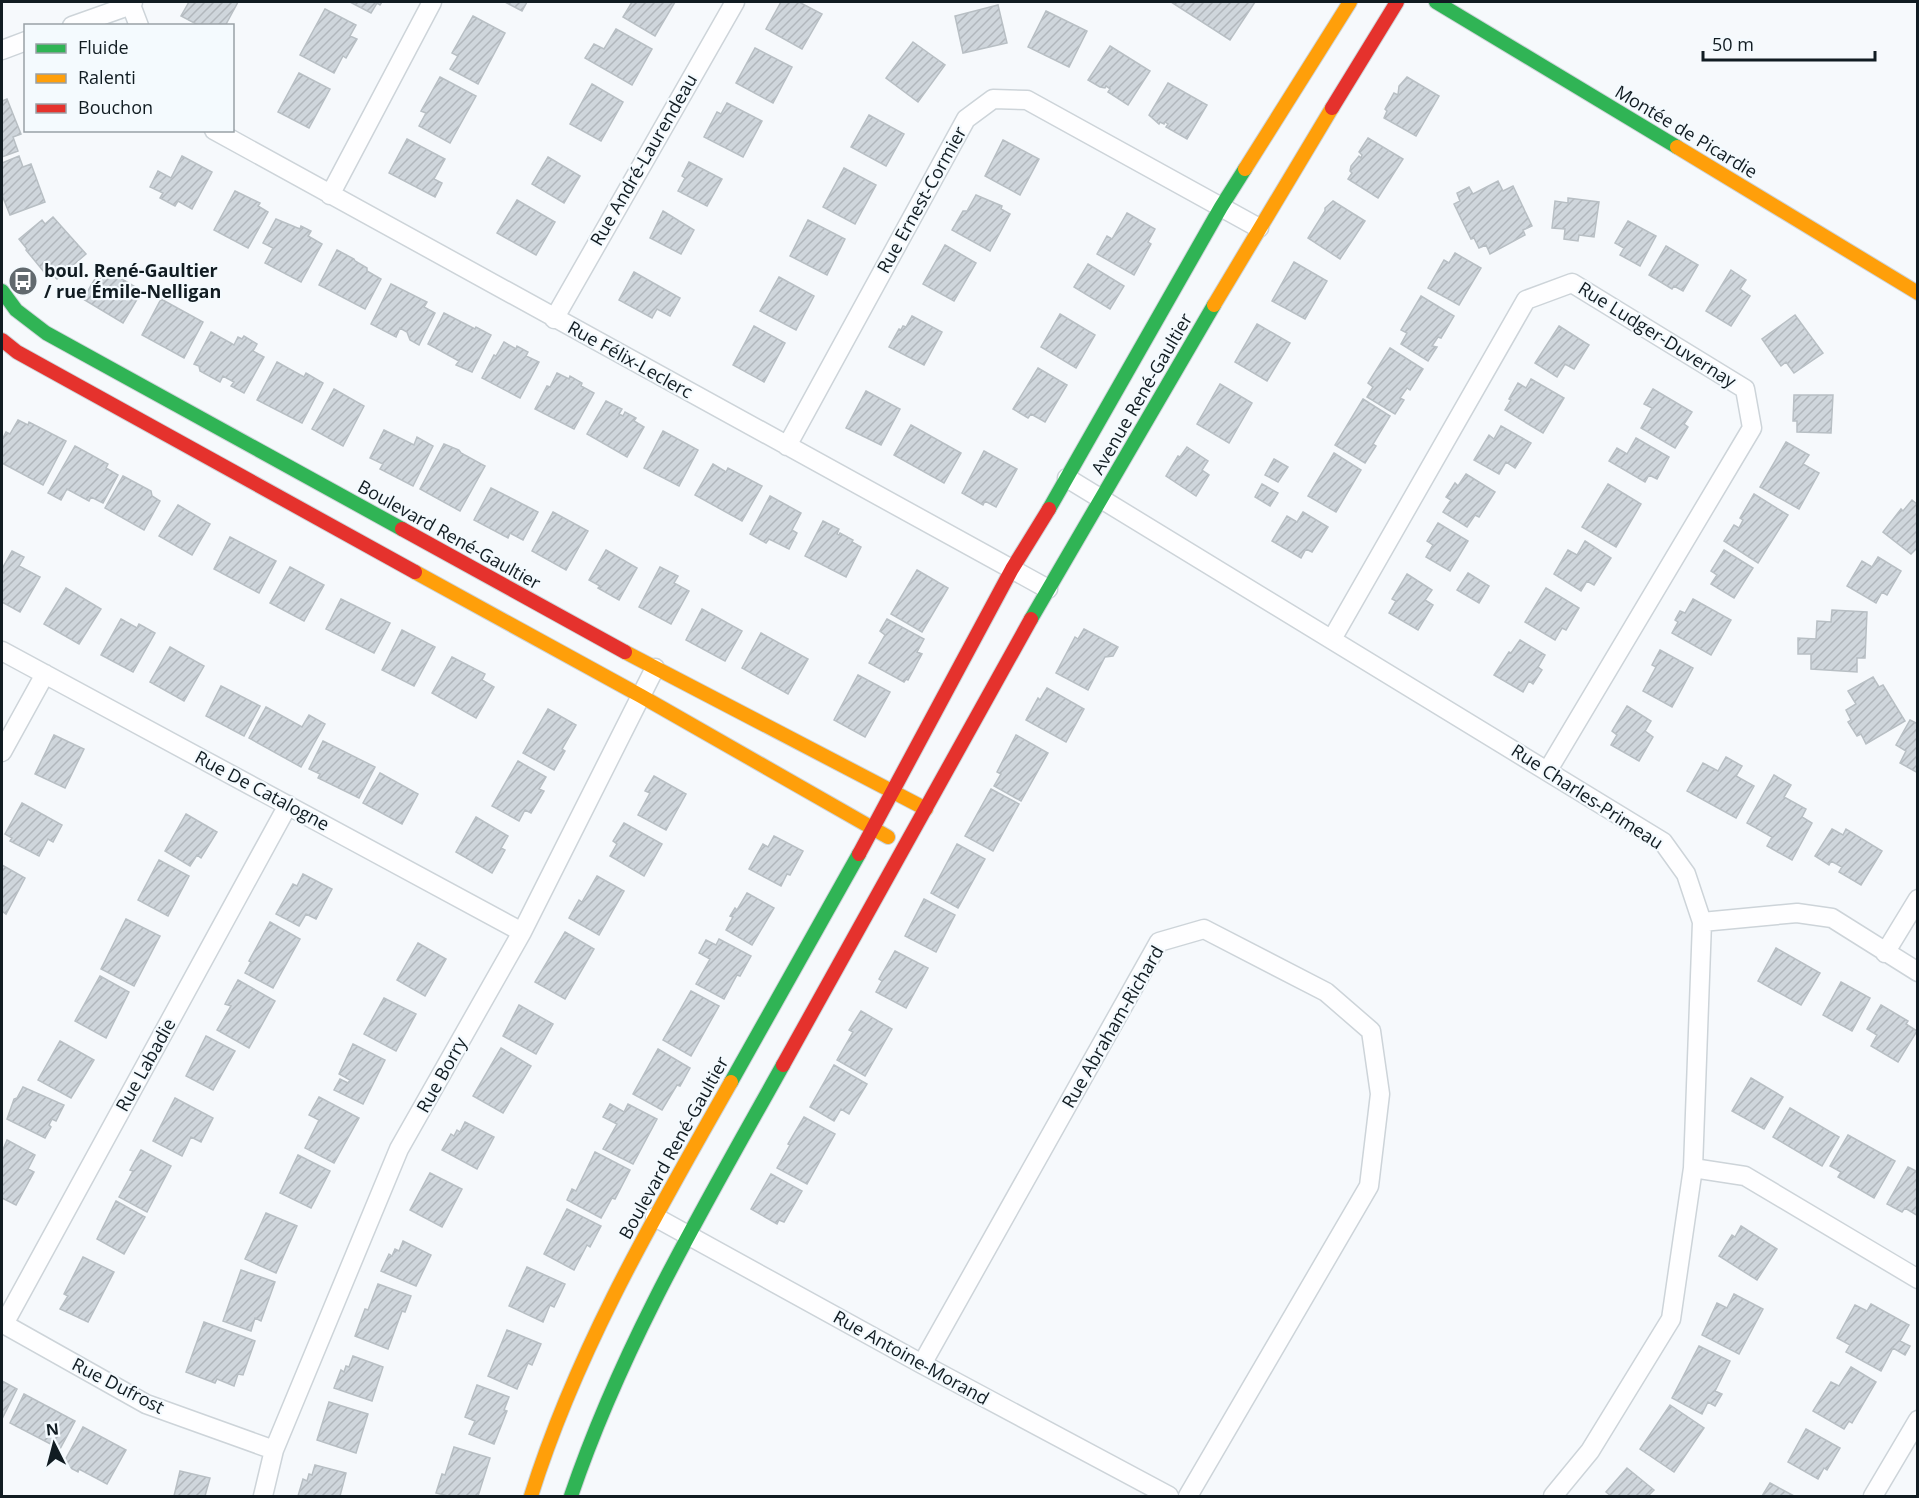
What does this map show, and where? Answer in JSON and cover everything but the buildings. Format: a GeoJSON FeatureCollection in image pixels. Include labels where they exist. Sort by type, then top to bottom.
{"type":"FeatureCollection","features":[{"type":"Feature","properties":{"kind":"street"},"geometry":{"type":"LineString","coordinates":[[330,195],[432,2]]}},
{"type":"Feature","properties":{"kind":"street","name":"Rue André-Laurendeau"},"geometry":{"type":"LineString","coordinates":[[554,319],[735,2]]}},
{"type":"Feature","properties":{"kind":"street","name":"Avenue René-Gaultier"},"geometry":{"type":"LineString","coordinates":[[892,791],[1012,569],[1067,478],[1221,207],[1350,2]]}},
{"type":"Feature","properties":{"kind":"street","name":"Avenue René-Gaultier"},"geometry":{"type":"LineString","coordinates":[[926,809],[1048,589],[1259,228],[1398,2]]}},
{"type":"Feature","properties":{"kind":"street","name":"Montée de Picardie"},"geometry":{"type":"LineString","coordinates":[[1437,2],[1917,293]]}},
{"type":"Feature","properties":{"kind":"street"},"geometry":{"type":"LineString","coordinates":[[77,24],[132,3],[138,24]]}},
{"type":"Feature","properties":{"kind":"street"},"geometry":{"type":"LineString","coordinates":[[2,50],[24,42]]}},
{"type":"Feature","properties":{"kind":"street","name":"Rue Ernest-Cormier"},"geometry":{"type":"LineString","coordinates":[[788,446],[966,119],[993,99],[1027,100],[1259,228]]}},
{"type":"Feature","properties":{"kind":"street","name":"Rue Félix-Leclerc"},"geometry":{"type":"LineString","coordinates":[[218,132],[1048,589]]}},
{"type":"Feature","properties":{"kind":"street","name":"Rue Ludger-Duvernay"},"geometry":{"type":"LineString","coordinates":[[1332,639],[1526,300],[1572,283],[1744,389],[1752,428],[1548,770]]}},
{"type":"Feature","properties":{"kind":"street","name":"Boulevard René-Gaultier"},"geometry":{"type":"LineString","coordinates":[[2,291],[16,310],[46,333],[655,668],[926,809]]}},
{"type":"Feature","properties":{"kind":"street"},"geometry":{"type":"LineString","coordinates":[[2,340],[17,352],[641,696],[904,846]]}},
{"type":"Feature","properties":{"kind":"street","name":"Rue Charles-Primeau"},"geometry":{"type":"LineString","coordinates":[[1067,478],[1663,842],[1686,874],[1702,922],[1693,1168],[1671,1319],[1590,1451],[1553,1497]]}},
{"type":"Feature","properties":{"kind":"street","name":"Rue De Catalogne"},"geometry":{"type":"LineString","coordinates":[[2,651],[522,932]]}},
{"type":"Feature","properties":{"kind":"street","name":"Rue Borry"},"geometry":{"type":"LineString","coordinates":[[262,1497],[274,1450],[399,1149],[522,932],[655,668]]}},
{"type":"Feature","properties":{"kind":"street"},"geometry":{"type":"LineString","coordinates":[[2,752],[45,674]]}},
{"type":"Feature","properties":{"kind":"street","name":"Boulevard René-Gaultier"},"geometry":{"type":"LineString","coordinates":[[531,1497],[546,1448],[600,1321],[655,1217],[873,829],[892,791]]}},
{"type":"Feature","properties":{"kind":"street","name":"Rue Labadie"},"geometry":{"type":"LineString","coordinates":[[3,1324],[288,805]]}},
{"type":"Feature","properties":{"kind":"street"},"geometry":{"type":"LineString","coordinates":[[571,1497],[579,1472],[645,1317],[688,1235],[926,809]]}},
{"type":"Feature","properties":{"kind":"street"},"geometry":{"type":"LineString","coordinates":[[1885,953],[1917,899]]}},
{"type":"Feature","properties":{"kind":"street"},"geometry":{"type":"LineString","coordinates":[[1702,922],[1797,913],[1832,918],[1917,972]]}},
{"type":"Feature","properties":{"kind":"street","name":"Rue Abraham-Richard"},"geometry":{"type":"LineString","coordinates":[[922,1364],[1159,942],[1204,929],[1326,992],[1371,1031],[1380,1095],[1369,1186],[1188,1497]]}},
{"type":"Feature","properties":{"kind":"street"},"geometry":{"type":"LineString","coordinates":[[1693,1168],[1745,1176],[1917,1279]]}},
{"type":"Feature","properties":{"kind":"street","name":"Rue Antoine-Morand"},"geometry":{"type":"LineString","coordinates":[[655,1217],[1169,1497]]}},
{"type":"Feature","properties":{"kind":"street","name":"Rue Dufrost"},"geometry":{"type":"LineString","coordinates":[[3,1324],[146,1404],[274,1450]]}},
{"type":"Feature","properties":{"kind":"street"},"geometry":{"type":"LineString","coordinates":[[1874,1497],[1917,1420]]}},
{"type":"Feature","properties":{"kind":"traffic: fast"},"geometry":{"type":"LineString","coordinates":[[1436,2],[1677,147]]}},
{"type":"Feature","properties":{"kind":"traffic: fast"},"geometry":{"type":"LineString","coordinates":[[1049,509],[1221,207],[1245,169]]}},
{"type":"Feature","properties":{"kind":"traffic: fast"},"geometry":{"type":"LineString","coordinates":[[2,291],[16,310],[46,333],[402,529]]}},
{"type":"Feature","properties":{"kind":"traffic: fast"},"geometry":{"type":"LineString","coordinates":[[1031,619],[1214,305]]}},
{"type":"Feature","properties":{"kind":"traffic: fast"},"geometry":{"type":"LineString","coordinates":[[731,1082],[859,854]]}},
{"type":"Feature","properties":{"kind":"traffic: fast"},"geometry":{"type":"LineString","coordinates":[[571,1496],[592,1439],[640,1329],[695,1223],[783,1065]]}},
{"type":"Feature","properties":{"kind":"traffic: slow"},"geometry":{"type":"LineString","coordinates":[[1245,169],[1350,2]]}},
{"type":"Feature","properties":{"kind":"traffic: slow"},"geometry":{"type":"LineString","coordinates":[[1214,305],[1332,108]]}},
{"type":"Feature","properties":{"kind":"traffic: slow"},"geometry":{"type":"LineString","coordinates":[[1677,147],[1918,293]]}},
{"type":"Feature","properties":{"kind":"traffic: slow"},"geometry":{"type":"LineString","coordinates":[[415,572],[641,696],[888,837]]}},
{"type":"Feature","properties":{"kind":"traffic: slow"},"geometry":{"type":"LineString","coordinates":[[625,652],[926,809]]}},
{"type":"Feature","properties":{"kind":"traffic: slow"},"geometry":{"type":"LineString","coordinates":[[531,1496],[571,1388],[594,1336],[646,1233],[731,1082]]}},
{"type":"Feature","properties":{"kind":"traffic: jam"},"geometry":{"type":"LineString","coordinates":[[1332,108],[1397,2]]}},
{"type":"Feature","properties":{"kind":"traffic: jam"},"geometry":{"type":"LineString","coordinates":[[2,340],[17,352],[415,572]]}},
{"type":"Feature","properties":{"kind":"traffic: jam"},"geometry":{"type":"LineString","coordinates":[[859,854],[1012,569],[1049,509]]}},
{"type":"Feature","properties":{"kind":"traffic: jam"},"geometry":{"type":"LineString","coordinates":[[402,529],[625,652]]}},
{"type":"Feature","properties":{"kind":"traffic: jam"},"geometry":{"type":"LineString","coordinates":[[783,1065],[1031,619]]}},
{"type":"Feature","properties":{"kind":"place","name":"boul. René-Gaultier / rue Émile-Nelligan"},"geometry":{"type":"Point","coordinates":[23,281]}}]}
